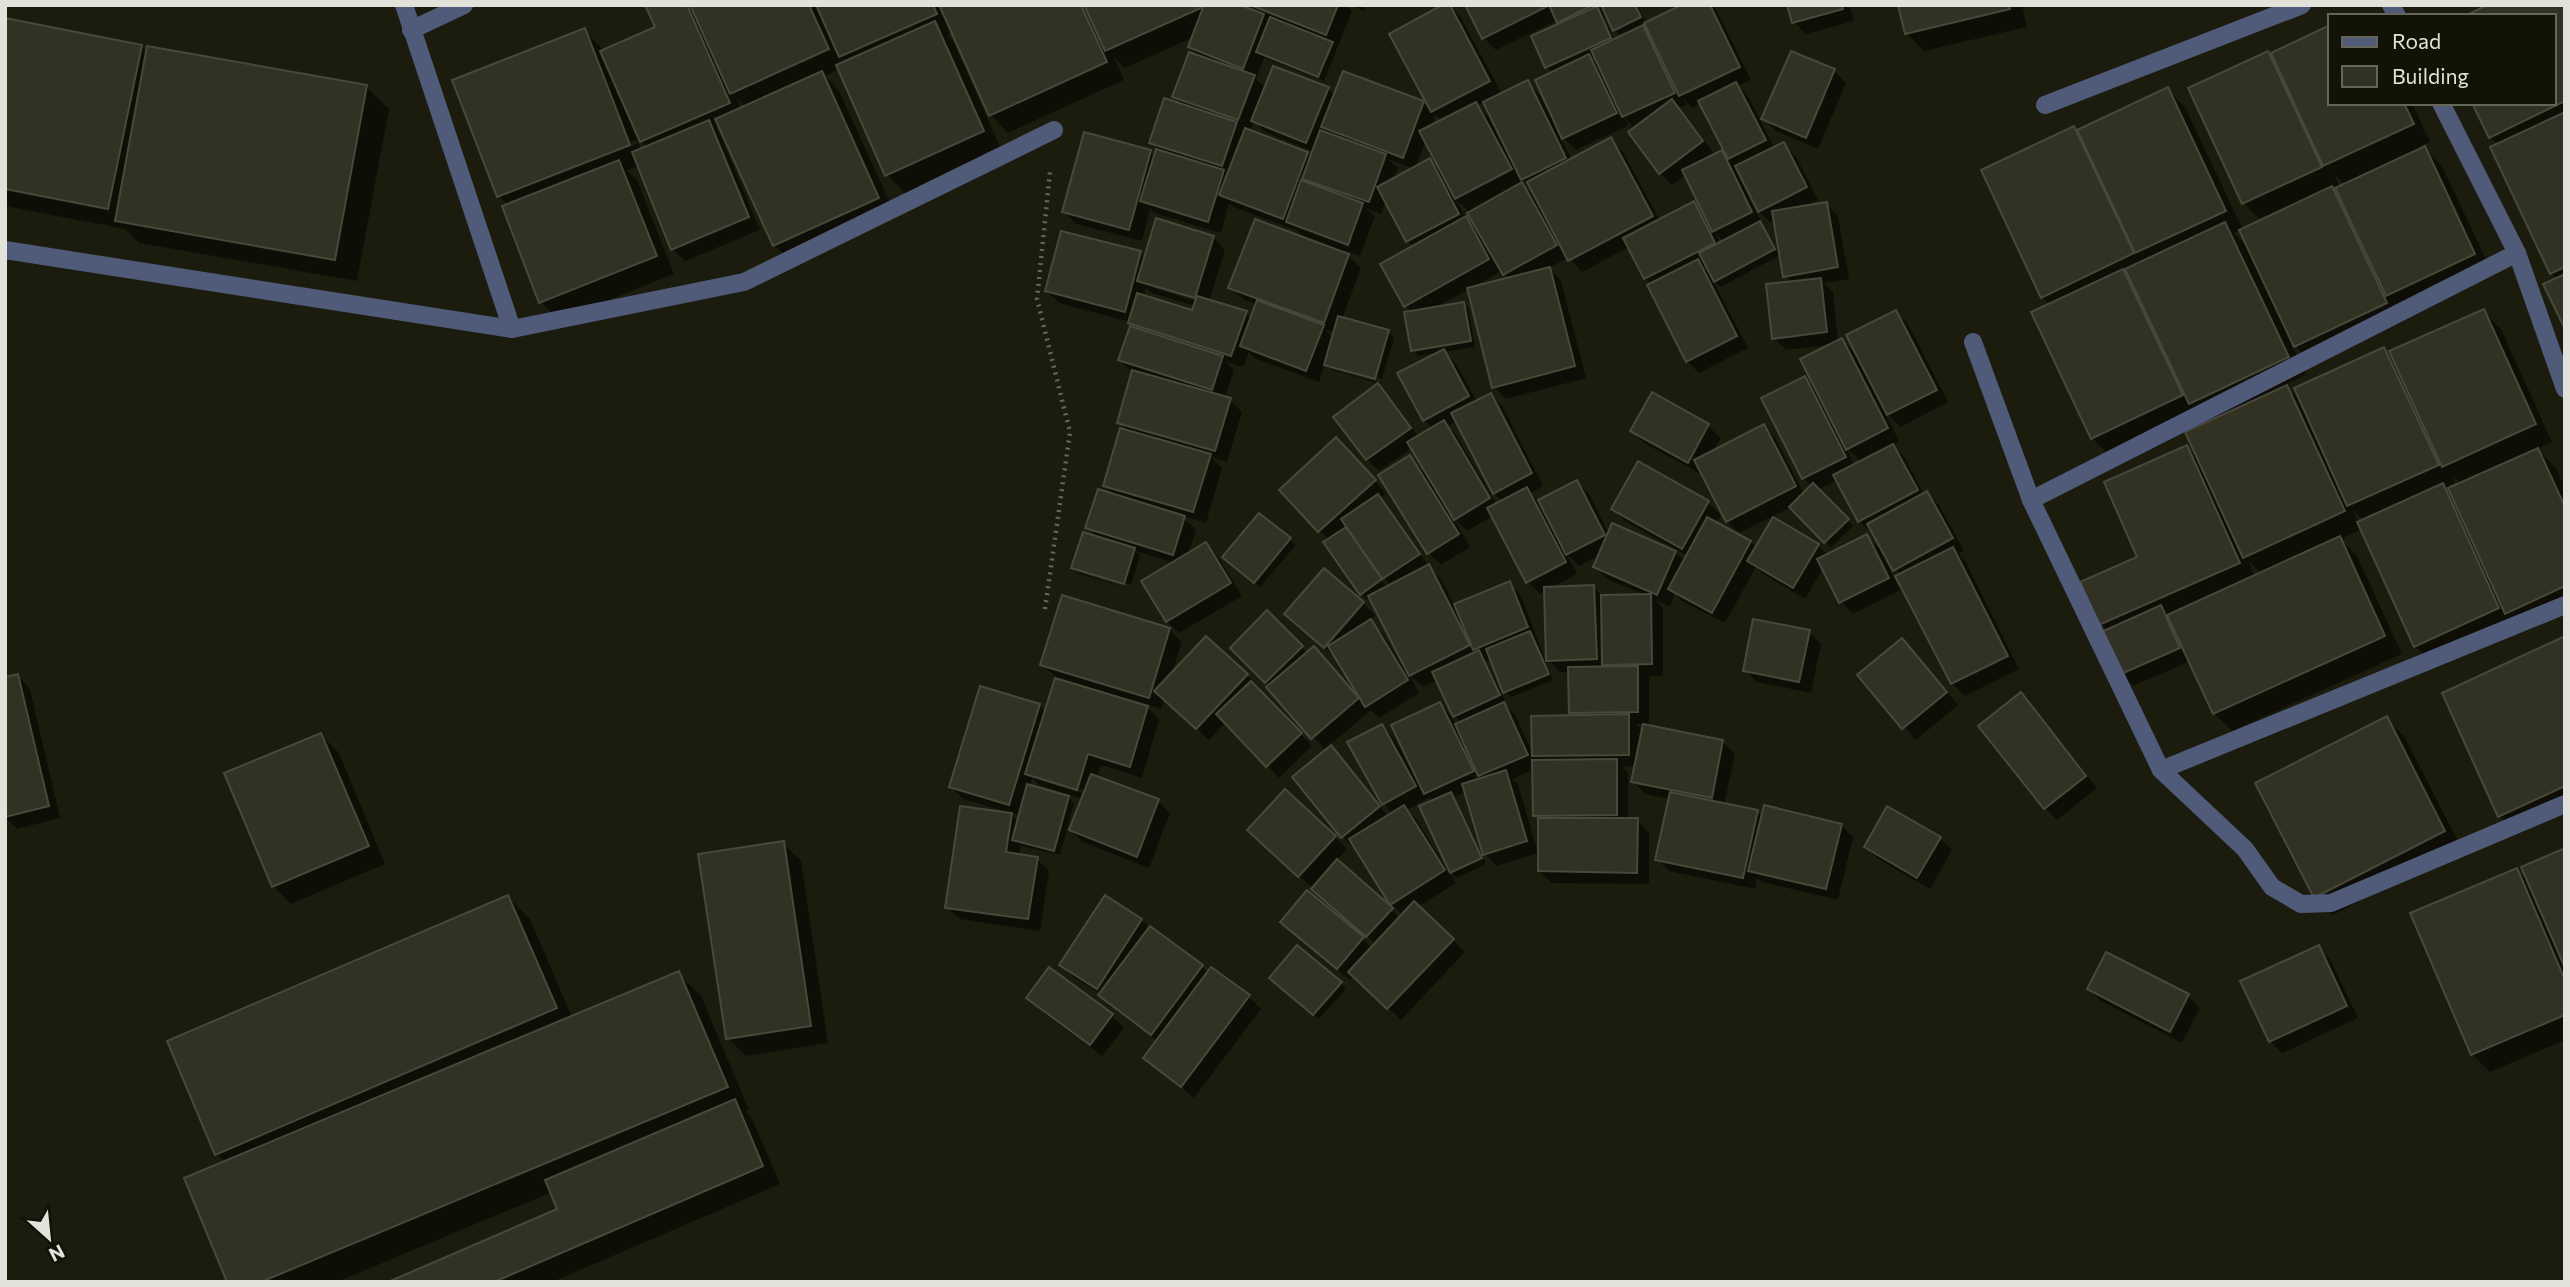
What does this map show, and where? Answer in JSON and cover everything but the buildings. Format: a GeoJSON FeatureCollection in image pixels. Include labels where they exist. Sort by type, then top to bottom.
{"type":"FeatureCollection","features":[{"type":"Feature","properties":{"kind":"street"},"geometry":{"type":"LineString","coordinates":[[404,5],[512,329]]}},
{"type":"Feature","properties":{"kind":"street"},"geometry":{"type":"LineString","coordinates":[[411,30],[464,5]]}},
{"type":"Feature","properties":{"kind":"street"},"geometry":{"type":"LineString","coordinates":[[2045,105],[2302,5]]}},
{"type":"Feature","properties":{"kind":"street"},"geometry":{"type":"LineString","coordinates":[[2442,105],[2518,253],[2565,388]]}},
{"type":"Feature","properties":{"kind":"street"},"geometry":{"type":"LineString","coordinates":[[5,250],[512,329],[744,282],[1054,130]]}},
{"type":"Feature","properties":{"kind":"street"},"geometry":{"type":"LineString","coordinates":[[2031,500],[2518,253]]}},
{"type":"Feature","properties":{"kind":"street"},"geometry":{"type":"LineString","coordinates":[[1973,342],[2031,500],[2161,770],[2245,849],[2273,887],[2301,904],[2331,903],[2565,804]]}},
{"type":"Feature","properties":{"kind":"street"},"geometry":{"type":"LineString","coordinates":[[2161,770],[2565,605]]}},
{"type":"Feature","properties":{"kind":"path"},"geometry":{"type":"LineString","coordinates":[[1045,609],[1070,432],[1037,299],[1054,130]]}}]}
